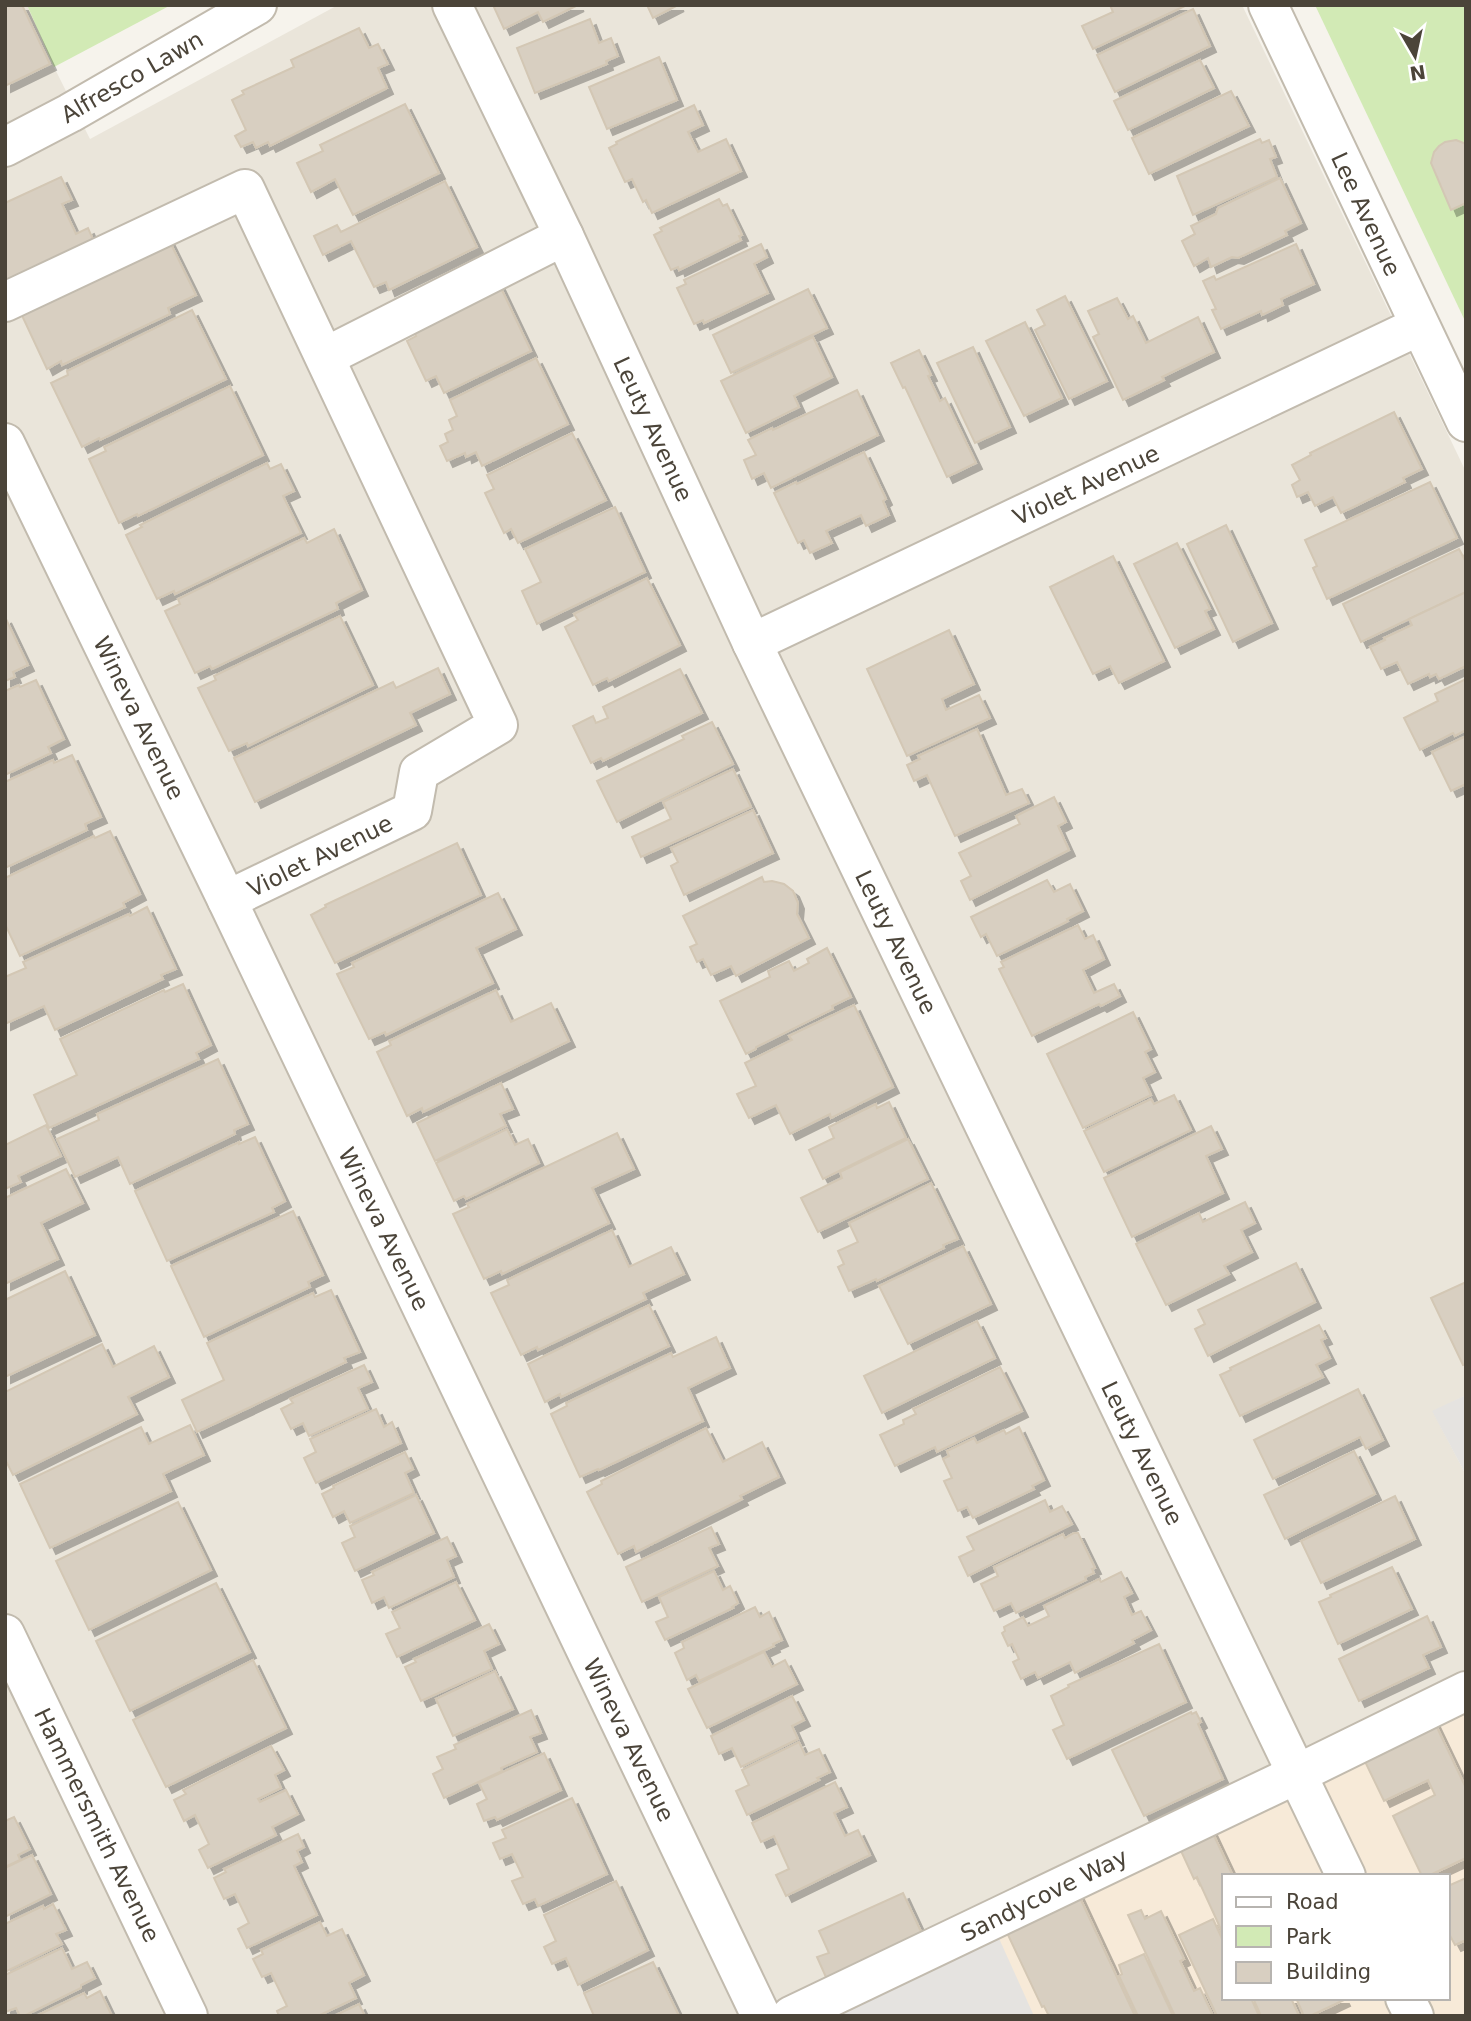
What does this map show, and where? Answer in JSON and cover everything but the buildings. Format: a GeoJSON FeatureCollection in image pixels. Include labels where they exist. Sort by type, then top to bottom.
{"type":"FeatureCollection","features":[{"type":"Feature","properties":{"kind":"street","name":"Alfresco Lawn"},"geometry":{"type":"LineString","coordinates":[[5,147],[70,113],[257,5]]}},
{"type":"Feature","properties":{"kind":"street","name":"Leuty Avenue"},"geometry":{"type":"LineString","coordinates":[[452,5],[564,236],[752,643],[1345,1874]]}},
{"type":"Feature","properties":{"kind":"street","name":"Lee Avenue"},"geometry":{"type":"LineString","coordinates":[[1268,5],[1466,422]]}},
{"type":"Feature","properties":{"kind":"street"},"geometry":{"type":"LineString","coordinates":[[5,302],[245,189],[325,356],[564,236]]}},
{"type":"Feature","properties":{"kind":"street","name":"Violet Avenue"},"geometry":{"type":"LineString","coordinates":[[752,643],[1419,326]]}},
{"type":"Feature","properties":{"kind":"street","name":"Violet Avenue"},"geometry":{"type":"LineString","coordinates":[[227,900],[412,811],[419,772],[498,725],[325,356]]}},
{"type":"Feature","properties":{"kind":"street","name":"Wineva Avenue"},"geometry":{"type":"LineString","coordinates":[[5,443],[227,900],[761,2016]]}},
{"type":"Feature","properties":{"kind":"street","name":"Hammersmith Avenue"},"geometry":{"type":"LineString","coordinates":[[5,1634],[188,2016]]}},
{"type":"Feature","properties":{"kind":"street","name":"Sandycove Way"},"geometry":{"type":"LineString","coordinates":[[791,2016],[1466,1691]]}},
{"type":"Feature","properties":{"kind":"street"},"geometry":{"type":"LineString","coordinates":[[1406,2000],[1413,2016]]}},
{"type":"Feature","properties":{"kind":"shaded area"},"geometry":{"type":"Polygon","coordinates":[[[5,5],[27,5],[90,139],[338,5],[1242,5],[1466,472],[1466,1395],[1433,1412],[1466,1475],[1466,1683],[784,2016],[5,2016],[5,5]]]}},
{"type":"Feature","properties":{"kind":"shaded area"},"geometry":{"type":"Polygon","coordinates":[[[1466,1395],[1466,1475],[1432,1411],[1466,1395]]]}},
{"type":"Feature","properties":{"kind":"shaded area"},"geometry":{"type":"Polygon","coordinates":[[[1466,1683],[1466,2016],[784,2016],[1466,1683]]]}},
{"type":"Feature","properties":{"kind":"shaded area"},"geometry":{"type":"Polygon","coordinates":[[[997,1934],[1034,2016],[813,2016],[997,1934]]]}},
{"type":"Feature","properties":{"kind":"green space"},"geometry":{"type":"Polygon","coordinates":[[[27,5],[171,5],[54,67],[27,5]]]}},
{"type":"Feature","properties":{"kind":"green space"},"geometry":{"type":"Polygon","coordinates":[[[1315,5],[1466,5],[1466,323],[1315,5]]]}}]}
